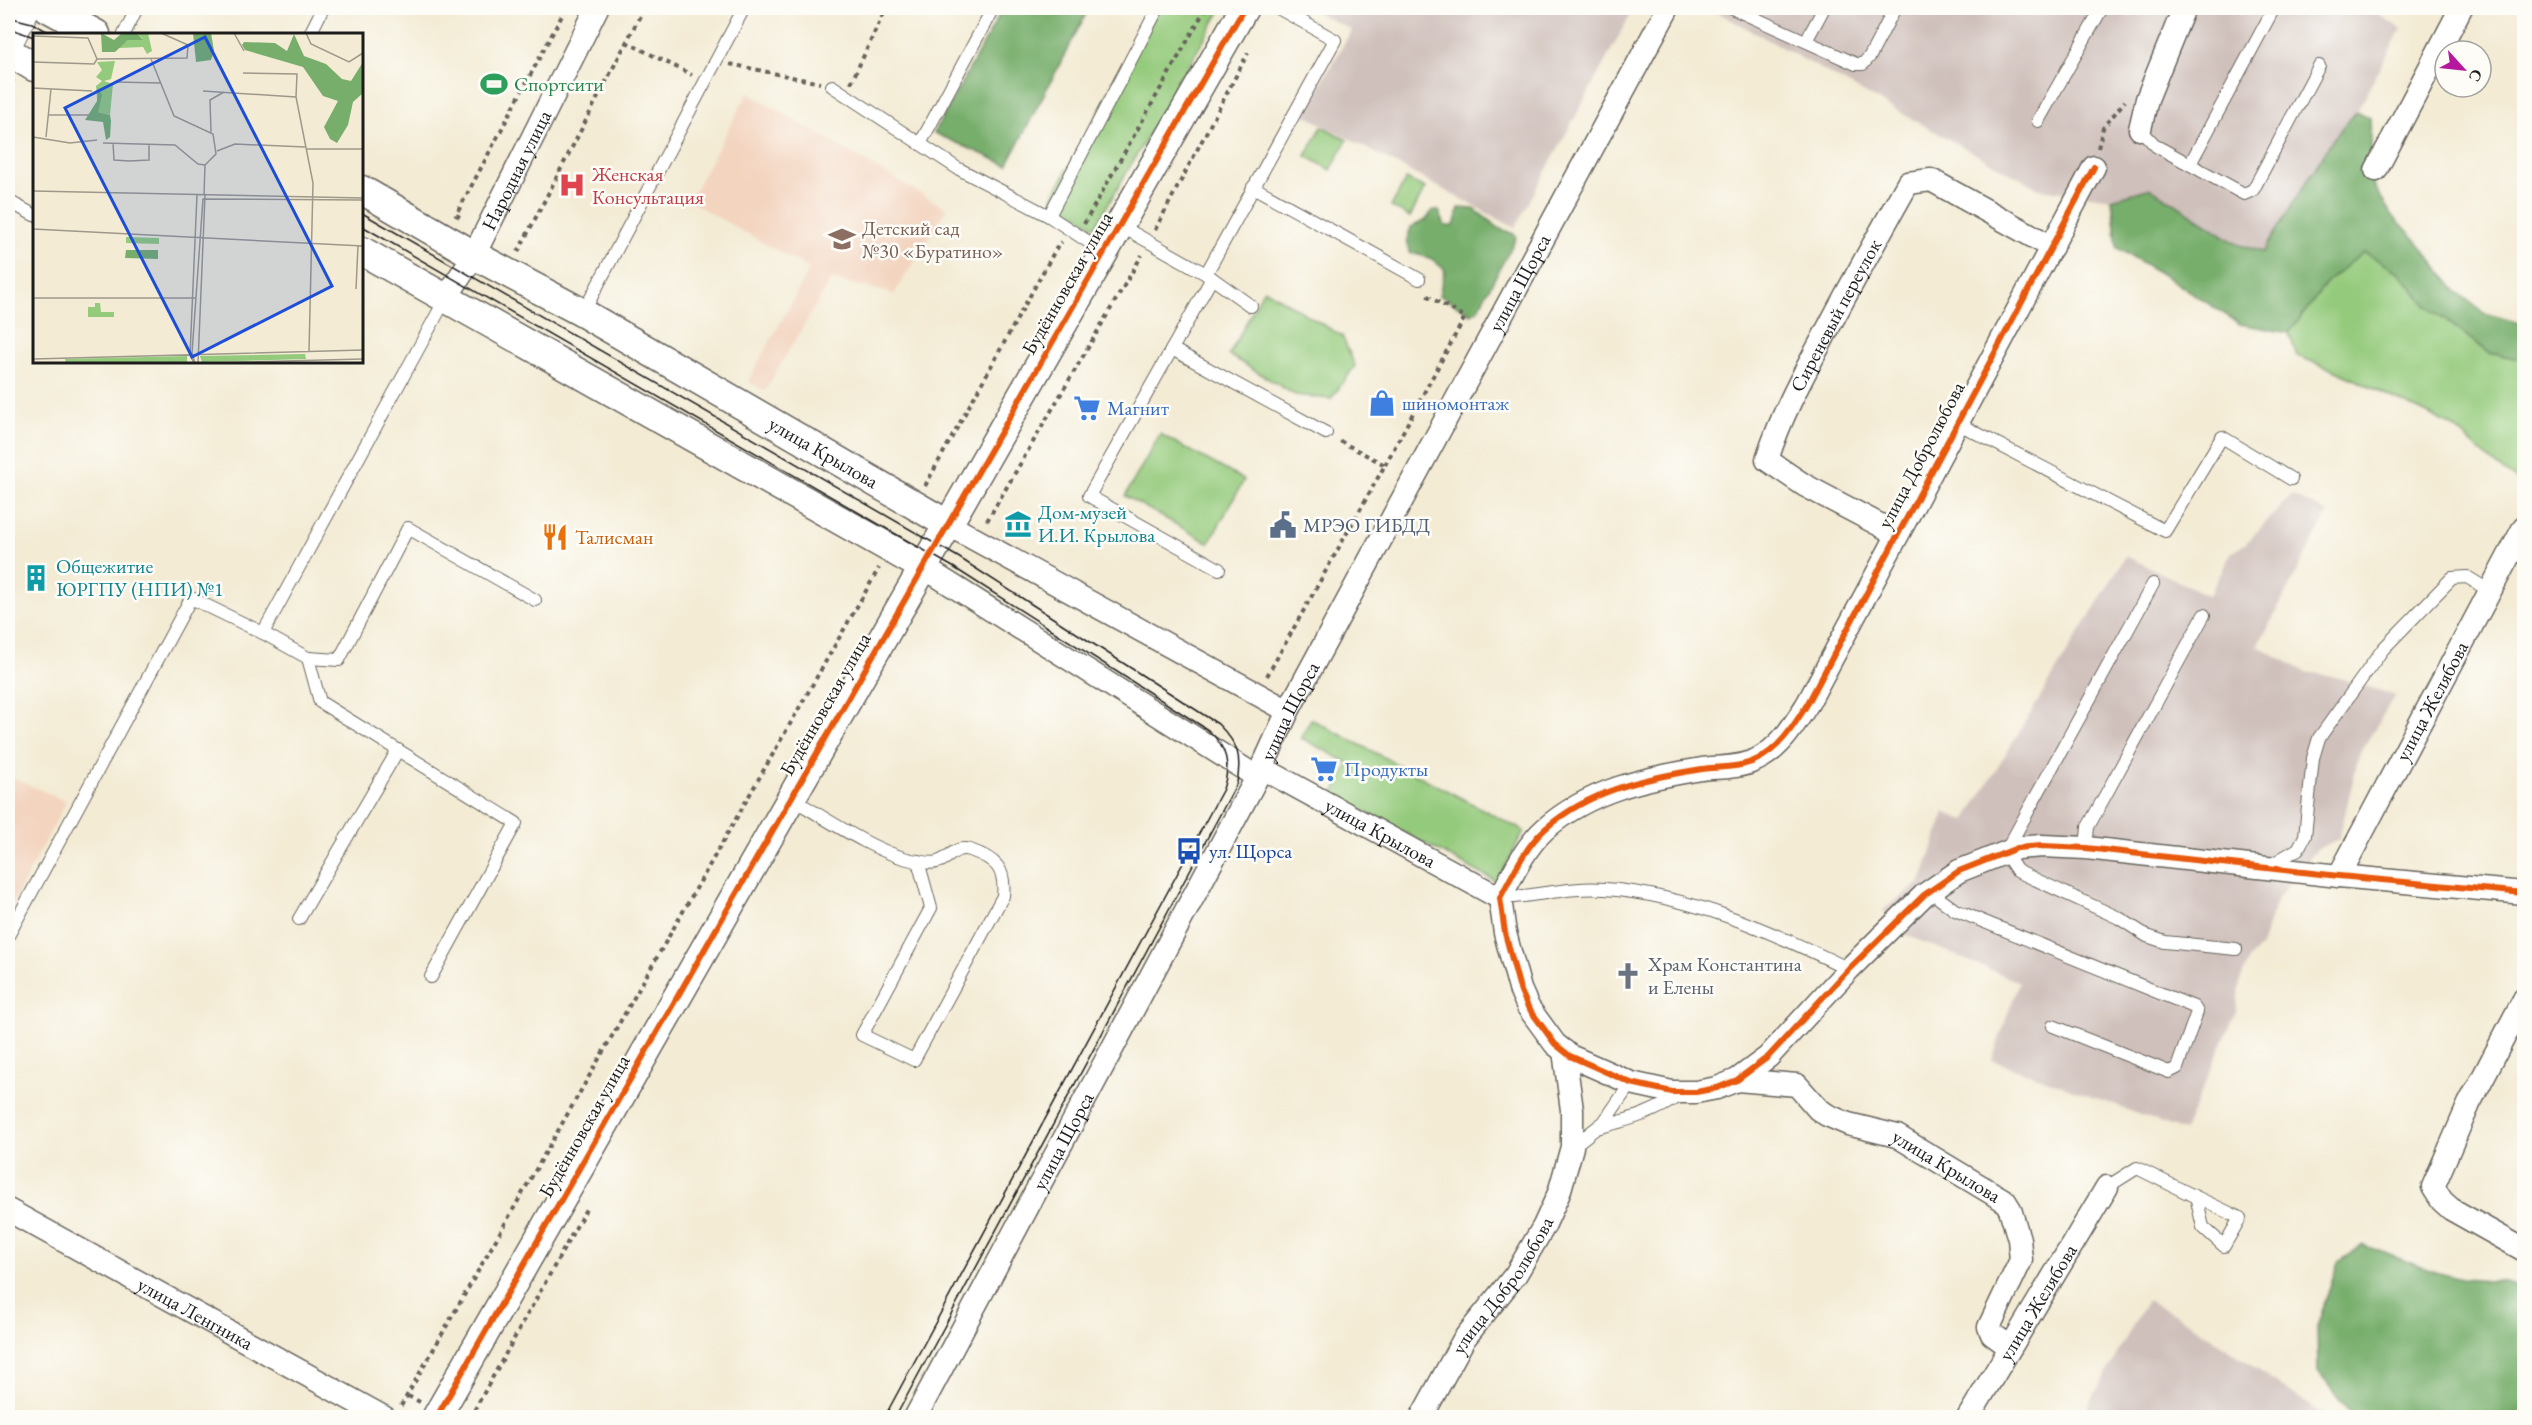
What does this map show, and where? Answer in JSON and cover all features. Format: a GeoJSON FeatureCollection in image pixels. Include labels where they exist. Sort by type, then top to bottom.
{"type":"FeatureCollection","features":[{"type":"Feature","properties":{"kind":"main road"},"geometry":{"type":"LineString","coordinates":[[8,38],[23,8]]}},
{"type":"Feature","properties":{"kind":"street"},"geometry":{"type":"LineString","coordinates":[[48,8],[94,33]]}},
{"type":"Feature","properties":{"kind":"street","name":"Народная улица"},"geometry":{"type":"LineString","coordinates":[[446,298],[474,255],[597,8]]}},
{"type":"Feature","properties":{"kind":"street","name":"Будённовская улица"},"geometry":{"type":"LineString","coordinates":[[436,1418],[1244,8]]}},
{"type":"Feature","properties":{"kind":"street","name":"улица Щорса"},"geometry":{"type":"LineString","coordinates":[[915,1418],[1259,773],[1288,711],[1668,8]]}},
{"type":"Feature","properties":{"kind":"street"},"geometry":{"type":"LineString","coordinates":[[2140,129],[2147,99],[2184,8]]}},
{"type":"Feature","properties":{"kind":"street"},"geometry":{"type":"LineString","coordinates":[[2376,170],[2461,8]]}},
{"type":"Feature","properties":{"kind":"street"},"geometry":{"type":"LineString","coordinates":[[8,51],[33,66]]}},
{"type":"Feature","properties":{"kind":"street","name":"улица Добролюбова"},"geometry":{"type":"LineString","coordinates":[[1500,898],[1532,843],[1546,828],[1577,806],[1600,794],[1636,782],[1665,775],[1742,765],[1769,752],[1781,741],[1808,703],[2094,167]]}},
{"type":"Feature","properties":{"kind":"street","name":"Сиреневый переулок"},"geometry":{"type":"LineString","coordinates":[[1897,534],[1804,486],[1767,460],[1775,434],[1796,388],[1842,302],[1908,183],[1931,180],[2052,247]]}},
{"type":"Feature","properties":{"kind":"street","name":"улица Крылова"},"geometry":{"type":"LineString","coordinates":[[363,191],[474,255],[583,313],[949,525],[1288,711]]}},
{"type":"Feature","properties":{"kind":"street","name":"улица Крылова"},"geometry":{"type":"LineString","coordinates":[[363,252],[923,567],[1259,773],[1500,898]]}},
{"type":"Feature","properties":{"kind":"street","name":"улица Желябова"},"geometry":{"type":"LineString","coordinates":[[2339,876],[2524,527]]}},
{"type":"Feature","properties":{"kind":"street"},"geometry":{"type":"LineString","coordinates":[[1500,898],[1505,933],[1520,989],[1528,1008],[1542,1029],[1564,1051],[1590,1066],[1631,1083],[1672,1092],[1683,1092],[1717,1088],[1737,1080],[1768,1057],[1849,969],[1934,889],[1959,871],[2017,848],[2042,846],[2086,848],[2339,876],[2524,893]]}},
{"type":"Feature","properties":{"kind":"street"},"geometry":{"type":"LineString","coordinates":[[2524,999],[2469,1104],[2433,1187],[2442,1201],[2451,1209],[2524,1250]]}},
{"type":"Feature","properties":{"kind":"street","name":"улица Добролюбова"},"geometry":{"type":"LineString","coordinates":[[1421,1418],[1464,1339],[1516,1274],[1544,1226],[1559,1193],[1572,1147],[1572,1110],[1564,1051]]}},
{"type":"Feature","properties":{"kind":"street","name":"улица Крылова"},"geometry":{"type":"LineString","coordinates":[[1737,1080],[1797,1085],[1818,1109],[1827,1115],[1848,1124],[1897,1136],[2005,1201],[2010,1209],[2019,1239],[2021,1260],[1989,1327],[1992,1334],[2010,1347]]}},
{"type":"Feature","properties":{"kind":"street","name":"улица Желябова"},"geometry":{"type":"LineString","coordinates":[[1968,1418],[2107,1187]]}},
{"type":"Feature","properties":{"kind":"street","name":"улица Ленгника"},"geometry":{"type":"LineString","coordinates":[[8,1210],[392,1414]]}},
{"type":"Feature","properties":{"kind":"lane"},"geometry":{"type":"LineString","coordinates":[[124,33],[137,8]]}},
{"type":"Feature","properties":{"kind":"lane"},"geometry":{"type":"LineString","coordinates":[[310,33],[323,8]]}},
{"type":"Feature","properties":{"kind":"lane"},"geometry":{"type":"LineString","coordinates":[[583,313],[744,8]]}},
{"type":"Feature","properties":{"kind":"lane"},"geometry":{"type":"LineString","coordinates":[[920,144],[993,8]]}},
{"type":"Feature","properties":{"kind":"lane"},"geometry":{"type":"LineString","coordinates":[[1049,216],[1158,8]]}},
{"type":"Feature","properties":{"kind":"lane"},"geometry":{"type":"LineString","coordinates":[[1219,569],[1089,496],[1172,349],[1253,187],[1335,40],[1278,8]]}},
{"type":"Feature","properties":{"kind":"lane"},"geometry":{"type":"LineString","coordinates":[[1732,8],[1751,11],[1806,41],[1856,64],[1863,64],[1870,56],[1895,8]]}},
{"type":"Feature","properties":{"kind":"lane"},"geometry":{"type":"LineString","coordinates":[[1806,41],[1824,8]]}},
{"type":"Feature","properties":{"kind":"lane"},"geometry":{"type":"LineString","coordinates":[[2038,121],[2102,8]]}},
{"type":"Feature","properties":{"kind":"lane"},"geometry":{"type":"LineString","coordinates":[[2190,164],[2274,8]]}},
{"type":"Feature","properties":{"kind":"lane"},"geometry":{"type":"LineString","coordinates":[[2140,129],[2156,146],[2244,194],[2253,190],[2319,66]]}},
{"type":"Feature","properties":{"kind":"lane"},"geometry":{"type":"LineString","coordinates":[[832,86],[957,168],[1049,216],[1104,252]]}},
{"type":"Feature","properties":{"kind":"lane"},"geometry":{"type":"LineString","coordinates":[[1253,187],[1418,284]]}},
{"type":"Feature","properties":{"kind":"lane"},"geometry":{"type":"LineString","coordinates":[[8,201],[33,214]]}},
{"type":"Feature","properties":{"kind":"lane"},"geometry":{"type":"LineString","coordinates":[[1119,225],[1209,276],[1251,306]]}},
{"type":"Feature","properties":{"kind":"lane"},"geometry":{"type":"LineString","coordinates":[[262,633],[446,298]]}},
{"type":"Feature","properties":{"kind":"lane"},"geometry":{"type":"LineString","coordinates":[[1172,349],[1330,436]]}},
{"type":"Feature","properties":{"kind":"lane"},"geometry":{"type":"LineString","coordinates":[[1957,423],[2165,531],[2222,437],[2291,479]]}},
{"type":"Feature","properties":{"kind":"lane"},"geometry":{"type":"LineString","coordinates":[[8,936],[191,598],[308,658],[339,660],[408,528],[535,600]]}},
{"type":"Feature","properties":{"kind":"lane"},"geometry":{"type":"LineString","coordinates":[[2266,867],[2298,849],[2305,836],[2313,758],[2319,738],[2383,649],[2452,578],[2467,577],[2490,591]]}},
{"type":"Feature","properties":{"kind":"lane"},"geometry":{"type":"LineString","coordinates":[[2153,584],[2005,853],[2017,871],[2119,918],[2147,936],[2165,942],[2236,949]]}},
{"type":"Feature","properties":{"kind":"lane"},"geometry":{"type":"LineString","coordinates":[[2086,848],[2088,827],[2204,615]]}},
{"type":"Feature","properties":{"kind":"lane"},"geometry":{"type":"LineString","coordinates":[[308,658],[320,702],[516,823],[431,977]]}},
{"type":"Feature","properties":{"kind":"lane"},"geometry":{"type":"LineString","coordinates":[[299,919],[398,750]]}},
{"type":"Feature","properties":{"kind":"lane"},"geometry":{"type":"LineString","coordinates":[[791,798],[857,837],[918,861],[938,862],[957,850],[969,850],[998,865],[1002,872],[1003,896],[914,1060],[862,1035],[931,908],[918,861]]}},
{"type":"Feature","properties":{"kind":"lane"},"geometry":{"type":"LineString","coordinates":[[1500,898],[1596,889],[1648,894],[1689,904],[1750,926],[1849,969]]}},
{"type":"Feature","properties":{"kind":"lane"},"geometry":{"type":"LineString","coordinates":[[1934,889],[1940,899],[1955,910],[2194,1007],[2197,1012],[2177,1068],[2169,1072],[2053,1026]]}},
{"type":"Feature","properties":{"kind":"lane"},"geometry":{"type":"LineString","coordinates":[[1572,1147],[1597,1128],[1631,1083]]}},
{"type":"Feature","properties":{"kind":"lane"},"geometry":{"type":"LineString","coordinates":[[1597,1128],[1642,1116],[1660,1108],[1683,1092]]}},
{"type":"Feature","properties":{"kind":"lane"},"geometry":{"type":"LineString","coordinates":[[2107,1187],[2137,1168],[2196,1197]]}},
{"type":"Feature","properties":{"kind":"path"},"geometry":{"type":"LineString","coordinates":[[456,215],[566,8]]}},
{"type":"Feature","properties":{"kind":"path"},"geometry":{"type":"LineString","coordinates":[[514,259],[644,8]]}},
{"type":"Feature","properties":{"kind":"path"},"geometry":{"type":"LineString","coordinates":[[845,95],[886,8]]}},
{"type":"Feature","properties":{"kind":"path"},"geometry":{"type":"LineString","coordinates":[[914,505],[1058,245],[1087,222],[1206,8]]}},
{"type":"Feature","properties":{"kind":"path"},"geometry":{"type":"LineString","coordinates":[[626,42],[706,82]]}},
{"type":"Feature","properties":{"kind":"path"},"geometry":{"type":"LineString","coordinates":[[987,521],[1149,242],[1251,48]]}},
{"type":"Feature","properties":{"kind":"path"},"geometry":{"type":"LineString","coordinates":[[716,61],[832,86]]}},
{"type":"Feature","properties":{"kind":"path"},"geometry":{"type":"LineString","coordinates":[[2094,167],[2103,128],[2126,100]]}},
{"type":"Feature","properties":{"kind":"path"},"geometry":{"type":"LineString","coordinates":[[1264,683],[1465,317],[1418,284]]}},
{"type":"Feature","properties":{"kind":"path"},"geometry":{"type":"LineString","coordinates":[[1330,436],[1385,465]]}},
{"type":"Feature","properties":{"kind":"path"},"geometry":{"type":"LineString","coordinates":[[392,1414],[890,548]]}},
{"type":"Feature","properties":{"kind":"shaded area"},"geometry":{"type":"Polygon","coordinates":[[[1307,8],[1634,8],[1515,228],[1303,114],[1352,30],[1307,8]]]}},
{"type":"Feature","properties":{"kind":"shaded area"},"geometry":{"type":"Polygon","coordinates":[[[1710,8],[2368,8],[2401,29],[2357,111],[2333,139],[2263,252],[2237,244],[2151,188],[2112,199],[2039,189],[1710,8]]]}},
{"type":"Feature","properties":{"kind":"shaded area","name":"Детский сад №30 «Буратино»"},"geometry":{"type":"Polygon","coordinates":[[[748,93],[947,209],[894,294],[831,279],[765,391],[748,381],[810,269],[689,201],[748,93]]]}},
{"type":"Feature","properties":{"kind":"shaded area"},"geometry":{"type":"Polygon","coordinates":[[[2292,495],[2328,513],[2258,646],[2305,672],[2332,676],[2395,695],[2359,755],[2339,839],[2317,849],[2277,899],[2261,946],[2251,956],[2240,981],[2236,1012],[2184,1131],[1992,1060],[2019,982],[1904,934],[1883,910],[1921,882],[1945,812],[1965,821],[2126,556],[2209,596],[2231,553],[2246,543],[2292,495]]]}},
{"type":"Feature","properties":{"kind":"shaded area"},"geometry":{"type":"Polygon","coordinates":[[[8,775],[66,802],[8,912],[8,775]]]}},
{"type":"Feature","properties":{"kind":"shaded area"},"geometry":{"type":"Polygon","coordinates":[[[2147,1300],[2190,1323],[2327,1417],[2082,1417],[2147,1300]]]}},
{"type":"Feature","properties":{"kind":"green space"},"geometry":{"type":"Polygon","coordinates":[[[1003,8],[1089,8],[1007,165],[934,133],[1003,8]]]}},
{"type":"Feature","properties":{"kind":"green space"},"geometry":{"type":"Polygon","coordinates":[[[1156,8],[1222,8],[1095,227],[1052,198],[1156,8]]]}},
{"type":"Feature","properties":{"kind":"green space"},"geometry":{"type":"Polygon","coordinates":[[[2357,111],[2370,118],[2373,186],[2390,212],[2417,241],[2456,291],[2484,313],[2524,324],[2524,360],[2490,353],[2427,306],[2400,273],[2364,252],[2328,281],[2289,333],[2240,324],[2117,248],[2112,199],[2151,188],[2237,244],[2263,252],[2333,139],[2357,111]]]}},
{"type":"Feature","properties":{"kind":"green space"},"geometry":{"type":"Polygon","coordinates":[[[1322,126],[1347,140],[1331,170],[1306,156],[1322,126]]]}},
{"type":"Feature","properties":{"kind":"green space"},"geometry":{"type":"Polygon","coordinates":[[[1406,179],[1425,188],[1410,217],[1391,207],[1406,179]]]}},
{"type":"Feature","properties":{"kind":"green space"},"geometry":{"type":"Polygon","coordinates":[[[1459,208],[1474,209],[1499,228],[1514,234],[1516,238],[1477,311],[1471,314],[1439,295],[1445,270],[1432,259],[1409,252],[1407,239],[1411,227],[1426,220],[1433,210],[1439,211],[1445,226],[1454,226],[1459,208]]]}},
{"type":"Feature","properties":{"kind":"green space"},"geometry":{"type":"Polygon","coordinates":[[[2364,252],[2400,273],[2427,306],[2489,353],[2524,360],[2524,485],[2493,463],[2451,425],[2334,370],[2297,356],[2289,333],[2328,281],[2364,252]]]}},
{"type":"Feature","properties":{"kind":"green space"},"geometry":{"type":"Polygon","coordinates":[[[1264,289],[1342,336],[1355,366],[1331,399],[1295,395],[1229,355],[1264,289]]]}},
{"type":"Feature","properties":{"kind":"green space"},"geometry":{"type":"Polygon","coordinates":[[[1160,434],[1244,480],[1209,543],[1125,496],[1160,434]]]}},
{"type":"Feature","properties":{"kind":"green space"},"geometry":{"type":"Polygon","coordinates":[[[1311,719],[1524,831],[1497,882],[1333,795],[1349,763],[1301,738],[1311,719]]]}},
{"type":"Feature","properties":{"kind":"green space"},"geometry":{"type":"Polygon","coordinates":[[[2363,1245],[2435,1272],[2462,1279],[2506,1282],[2524,1288],[2524,1417],[2352,1417],[2318,1371],[2317,1326],[2338,1262],[2363,1245]]]}},
{"type":"Feature","properties":{"kind":"tram line"},"geometry":{"type":"LineString","coordinates":[[8,17],[32,23],[50,33]]}},
{"type":"Feature","properties":{"kind":"tram line"},"geometry":{"type":"LineString","coordinates":[[8,28],[33,37]]}},
{"type":"Feature","properties":{"kind":"tram line"},"geometry":{"type":"LineString","coordinates":[[363,214],[958,557],[1218,724],[1237,750],[1239,765],[1237,783],[895,1418]]}},
{"type":"Feature","properties":{"kind":"tram line"},"geometry":{"type":"LineString","coordinates":[[363,227],[953,567],[1208,730],[1223,750],[1227,764],[1223,789],[884,1418]]}},
{"type":"Feature","properties":{"kind":"cycle path"},"geometry":{"type":"LineString","coordinates":[[436,1418],[1244,8]]}},
{"type":"Feature","properties":{"kind":"cycle path"},"geometry":{"type":"LineString","coordinates":[[2094,167],[1808,703],[1786,736],[1772,750],[1750,763],[1660,777],[1599,795],[1580,804],[1545,829],[1525,852],[1500,898],[1505,933],[1520,989],[1528,1007],[1555,1044],[1570,1056],[1631,1083],[1672,1092],[1696,1092],[1717,1088],[1737,1080],[1768,1057],[1849,969],[1924,895],[1959,871],[2017,848],[2042,846],[2086,848],[2339,876],[2524,893]]}},
{"type":"Feature","properties":{"kind":"place","name":"Спортсити"},"geometry":{"type":"Point","coordinates":[494,84]}},
{"type":"Feature","properties":{"kind":"place","name":"Женская Консультация"},"geometry":{"type":"Point","coordinates":[572,185]}},
{"type":"Feature","properties":{"kind":"place","name":"Детский сад №30 «Буратино»"},"geometry":{"type":"Point","coordinates":[842,239]}},
{"type":"Feature","properties":{"kind":"place","name":"шиномонтаж"},"geometry":{"type":"Point","coordinates":[1382,403]}},
{"type":"Feature","properties":{"kind":"place","name":"Магнит"},"geometry":{"type":"Point","coordinates":[1087,408]}},
{"type":"Feature","properties":{"kind":"place","name":"Дом-музей И.И. Крылова"},"geometry":{"type":"Point","coordinates":[1018,524]}},
{"type":"Feature","properties":{"kind":"place","name":"МРЭО ГИБДД"},"geometry":{"type":"Point","coordinates":[1283,525]}},
{"type":"Feature","properties":{"kind":"place","name":"Талисман"},"geometry":{"type":"Point","coordinates":[555,537]}},
{"type":"Feature","properties":{"kind":"place","name":"Общежитие ЮРГПУ (НПИ) №1"},"geometry":{"type":"Point","coordinates":[36,578]}},
{"type":"Feature","properties":{"kind":"place","name":"Продукты"},"geometry":{"type":"Point","coordinates":[1324,769]}},
{"type":"Feature","properties":{"kind":"place","name":"ул. Щорса"},"geometry":{"type":"Point","coordinates":[1189,851]}},
{"type":"Feature","properties":{"kind":"place","name":"Храм Константина и Елены"},"geometry":{"type":"Point","coordinates":[1628,976]}}]}
